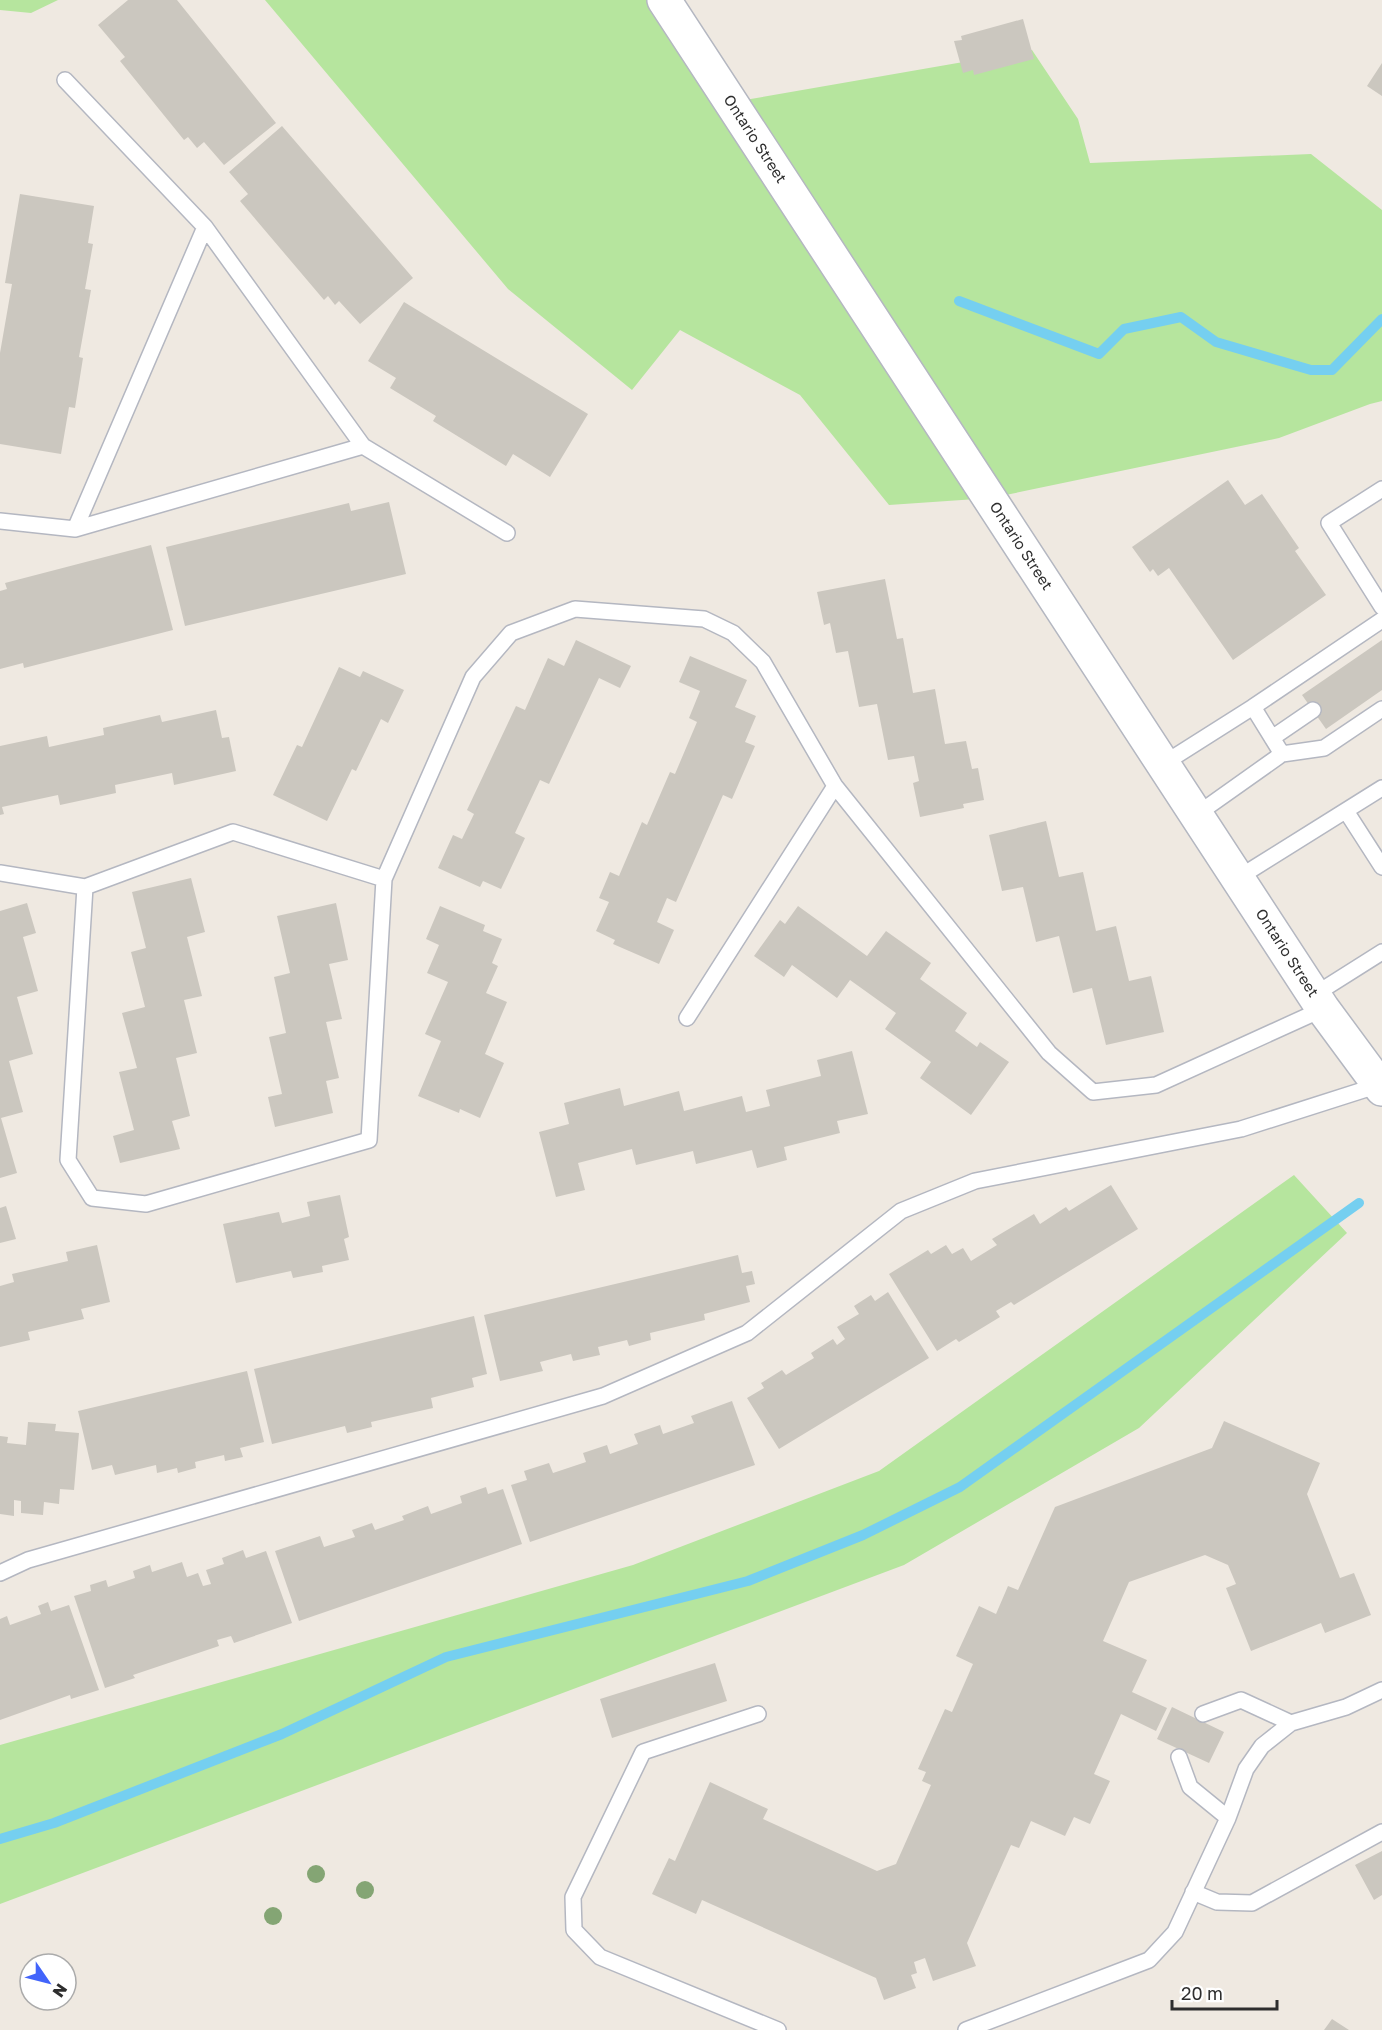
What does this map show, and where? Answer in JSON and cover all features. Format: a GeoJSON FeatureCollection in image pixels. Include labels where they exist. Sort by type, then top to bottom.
{"type":"FeatureCollection","features":[{"type":"Feature","properties":{"kind":"main road","name":"Ontario Street"},"geometry":{"type":"LineString","coordinates":[[664,0],[1319,1002],[1380,1087]]}},
{"type":"Feature","properties":{"kind":"lane"},"geometry":{"type":"LineString","coordinates":[[65,80],[205,227],[363,446],[507,533]]}},
{"type":"Feature","properties":{"kind":"lane"},"geometry":{"type":"LineString","coordinates":[[75,528],[205,227]]}},
{"type":"Feature","properties":{"kind":"lane"},"geometry":{"type":"LineString","coordinates":[[0,521],[75,528],[363,446]]}},
{"type":"Feature","properties":{"kind":"lane"},"geometry":{"type":"LineString","coordinates":[[1382,489],[1329,523],[1382,607]]}},
{"type":"Feature","properties":{"kind":"lane"},"geometry":{"type":"LineString","coordinates":[[85,887],[68,1160],[92,1198],[146,1204],[369,1140],[384,879],[473,677],[511,633],[575,609],[704,619],[733,633],[764,662],[836,786],[1049,1053],[1093,1092],[1156,1085],[1319,1002],[1382,952]]}},
{"type":"Feature","properties":{"kind":"lane"},"geometry":{"type":"LineString","coordinates":[[1163,764],[1382,621]]}},
{"type":"Feature","properties":{"kind":"lane"},"geometry":{"type":"LineString","coordinates":[[1252,707],[1282,754]]}},
{"type":"Feature","properties":{"kind":"lane"},"geometry":{"type":"LineString","coordinates":[[1196,815],[1282,754],[1324,748],[1382,709]]}},
{"type":"Feature","properties":{"kind":"lane"},"geometry":{"type":"LineString","coordinates":[[1272,738],[1313,710]]}},
{"type":"Feature","properties":{"kind":"lane"},"geometry":{"type":"LineString","coordinates":[[687,1018],[836,786]]}},
{"type":"Feature","properties":{"kind":"lane"},"geometry":{"type":"LineString","coordinates":[[1238,878],[1382,788]]}},
{"type":"Feature","properties":{"kind":"lane"},"geometry":{"type":"LineString","coordinates":[[1346,811],[1382,867]]}},
{"type":"Feature","properties":{"kind":"lane"},"geometry":{"type":"LineString","coordinates":[[0,873],[85,887],[233,832],[384,879]]}},
{"type":"Feature","properties":{"kind":"lane"},"geometry":{"type":"LineString","coordinates":[[0,1573],[28,1560],[603,1396],[747,1333],[901,1211],[975,1181],[1241,1128],[1380,1087]]}},
{"type":"Feature","properties":{"kind":"lane"},"geometry":{"type":"LineString","coordinates":[[966,2030],[1149,1960],[1175,1932],[1228,1818],[1246,1769],[1262,1746],[1291,1723],[1346,1707],[1382,1690]]}},
{"type":"Feature","properties":{"kind":"lane"},"geometry":{"type":"LineString","coordinates":[[1203,1714],[1241,1700],[1291,1723]]}},
{"type":"Feature","properties":{"kind":"lane"},"geometry":{"type":"LineString","coordinates":[[758,1714],[643,1752],[573,1897],[574,1930],[600,1956],[778,2030]]}},
{"type":"Feature","properties":{"kind":"lane"},"geometry":{"type":"LineString","coordinates":[[1179,1756],[1190,1787],[1228,1818]]}},
{"type":"Feature","properties":{"kind":"lane"},"geometry":{"type":"LineString","coordinates":[[1193,1892],[1217,1902],[1252,1903],[1382,1832]]}},
{"type":"Feature","properties":{"kind":"green space"},"geometry":{"type":"Polygon","coordinates":[[[0,0],[58,0],[31,13],[0,10],[0,0]]]}},
{"type":"Feature","properties":{"kind":"green space"},"geometry":{"type":"Polygon","coordinates":[[[265,0],[668,0],[739,101],[1032,50],[1078,119],[1090,163],[1311,154],[1382,210],[1382,401],[1279,438],[991,498],[889,505],[800,395],[680,330],[632,390],[508,289],[265,0]]]}},
{"type":"Feature","properties":{"kind":"green space"},"geometry":{"type":"Polygon","coordinates":[[[1294,1175],[1347,1233],[1139,1428],[904,1565],[0,1904],[0,1745],[633,1565],[879,1471],[1294,1175]]]}},
{"type":"Feature","properties":{"kind":"building"},"geometry":{"type":"Polygon","coordinates":[[[128,0],[177,0],[276,123],[224,165],[204,142],[197,148],[188,137],[184,140],[120,61],[125,57],[98,25],[128,0]]]}},
{"type":"Feature","properties":{"kind":"building"},"geometry":{"type":"Polygon","coordinates":[[[1023,19],[1034,59],[974,75],[973,70],[963,73],[954,41],[962,40],[961,36],[1023,19]]]}},
{"type":"Feature","properties":{"kind":"building"},"geometry":{"type":"Polygon","coordinates":[[[1382,63],[1382,96],[1367,86],[1382,63]]]}},
{"type":"Feature","properties":{"kind":"building"},"geometry":{"type":"Polygon","coordinates":[[[282,126],[413,278],[360,324],[339,301],[335,305],[328,296],[324,300],[240,201],[248,194],[229,172],[282,126]]]}},
{"type":"Feature","properties":{"kind":"building"},"geometry":{"type":"Polygon","coordinates":[[[20,194],[94,206],[88,243],[93,244],[85,289],[91,290],[79,357],[83,358],[75,408],[69,407],[61,454],[0,444],[0,353],[12,284],[5,283],[20,194]]]}},
{"type":"Feature","properties":{"kind":"building"},"geometry":{"type":"Polygon","coordinates":[[[404,302],[588,414],[550,477],[513,454],[506,466],[433,421],[436,416],[390,388],[396,378],[368,361],[404,302]]]}},
{"type":"Feature","properties":{"kind":"building"},"geometry":{"type":"Polygon","coordinates":[[[1228,480],[1245,505],[1262,494],[1299,548],[1295,551],[1326,595],[1233,660],[1169,568],[1158,576],[1153,569],[1150,572],[1132,547],[1228,480]]]}},
{"type":"Feature","properties":{"kind":"building"},"geometry":{"type":"Polygon","coordinates":[[[389,502],[406,574],[185,626],[166,547],[349,503],[351,511],[389,502]]]}},
{"type":"Feature","properties":{"kind":"building"},"geometry":{"type":"Polygon","coordinates":[[[151,545],[173,630],[24,668],[23,663],[0,669],[0,591],[7,589],[5,583],[151,545]]]}},
{"type":"Feature","properties":{"kind":"building"},"geometry":{"type":"Polygon","coordinates":[[[885,579],[897,639],[903,638],[913,693],[935,689],[945,744],[966,741],[972,769],[978,768],[984,800],[963,804],[964,808],[920,817],[913,783],[919,781],[914,756],[888,760],[877,704],[859,707],[848,651],[836,653],[830,623],[824,625],[817,592],[885,579]]]}},
{"type":"Feature","properties":{"kind":"building"},"geometry":{"type":"Polygon","coordinates":[[[576,640],[631,666],[620,688],[599,678],[549,784],[540,780],[515,833],[525,838],[501,889],[483,881],[480,887],[438,868],[453,835],[462,839],[474,814],[467,810],[516,706],[525,710],[548,658],[564,666],[576,640]]]}},
{"type":"Feature","properties":{"kind":"building"},"geometry":{"type":"Polygon","coordinates":[[[1382,640],[1382,690],[1326,729],[1302,695],[1382,640]]]}},
{"type":"Feature","properties":{"kind":"building"},"geometry":{"type":"Polygon","coordinates":[[[690,656],[747,680],[735,707],[756,716],[745,742],[755,746],[732,799],[723,795],[676,902],[667,898],[657,922],[674,930],[659,964],[613,944],[615,940],[596,931],[609,902],[599,898],[610,872],[619,876],[642,822],[647,825],[670,772],[675,774],[697,722],[689,718],[700,691],[679,682],[690,656]]]}},
{"type":"Feature","properties":{"kind":"building"},"geometry":{"type":"Polygon","coordinates":[[[339,667],[360,677],[363,671],[404,690],[388,723],[381,719],[356,771],[352,769],[327,821],[273,795],[297,745],[302,747],[339,667]]]}},
{"type":"Feature","properties":{"kind":"building"},"geometry":{"type":"Polygon","coordinates":[[[216,710],[222,738],[229,737],[236,771],[174,785],[172,773],[115,785],[116,793],[60,805],[58,795],[2,807],[4,814],[0,815],[0,746],[47,736],[49,747],[104,735],[103,728],[160,715],[162,722],[216,710]]]}},
{"type":"Feature","properties":{"kind":"building"},"geometry":{"type":"Polygon","coordinates":[[[1046,821],[1059,877],[1083,872],[1096,931],[1116,926],[1129,981],[1151,976],[1164,1032],[1106,1045],[1092,988],[1073,993],[1059,936],[1036,942],[1023,887],[1002,891],[989,835],[1046,821]]]}},
{"type":"Feature","properties":{"kind":"building"},"geometry":{"type":"Polygon","coordinates":[[[191,878],[205,932],[187,937],[202,996],[184,1000],[197,1053],[176,1058],[190,1116],[172,1121],[180,1149],[120,1163],[113,1136],[134,1130],[119,1072],[137,1068],[122,1013],[145,1007],[131,952],[146,948],[132,892],[191,878]]]}},
{"type":"Feature","properties":{"kind":"building"},"geometry":{"type":"Polygon","coordinates":[[[27,903],[36,933],[23,937],[38,991],[17,997],[33,1054],[9,1061],[23,1112],[1,1118],[17,1173],[0,1178],[0,911],[27,903]]]}},
{"type":"Feature","properties":{"kind":"building"},"geometry":{"type":"Polygon","coordinates":[[[336,903],[348,960],[329,964],[342,1019],[326,1022],[339,1078],[326,1081],[333,1113],[275,1127],[268,1097],[282,1094],[269,1037],[286,1033],[274,977],[290,973],[277,916],[336,903]]]}},
{"type":"Feature","properties":{"kind":"building"},"geometry":{"type":"Polygon","coordinates":[[[440,906],[485,925],[483,931],[502,939],[492,963],[498,966],[486,993],[507,1002],[485,1054],[504,1063],[480,1118],[460,1109],[459,1113],[418,1096],[441,1041],[425,1034],[448,982],[427,973],[439,945],[426,939],[440,906]]]}},
{"type":"Feature","properties":{"kind":"building"},"geometry":{"type":"Polygon","coordinates":[[[798,906],[867,956],[886,931],[931,963],[920,979],[967,1013],[955,1031],[977,1047],[980,1042],[1009,1062],[971,1115],[920,1078],[931,1062],[885,1029],[896,1013],[850,980],[837,998],[792,965],[784,977],[754,956],[780,920],[785,924],[798,906]]]}},
{"type":"Feature","properties":{"kind":"building"},"geometry":{"type":"Polygon","coordinates":[[[852,1051],[868,1114],[837,1121],[840,1133],[784,1147],[787,1160],[757,1168],[752,1150],[696,1164],[693,1151],[636,1165],[632,1149],[578,1163],[585,1190],[556,1197],[539,1132],[569,1124],[564,1103],[620,1088],[624,1106],[679,1091],[684,1111],[742,1096],[746,1112],[770,1106],[766,1090],[821,1076],[817,1060],[852,1051]]]}},
{"type":"Feature","properties":{"kind":"building"},"geometry":{"type":"Polygon","coordinates":[[[1111,1185],[1138,1229],[1014,1305],[1011,1302],[996,1311],[1000,1317],[959,1342],[956,1339],[937,1351],[889,1274],[928,1250],[931,1254],[946,1245],[952,1254],[963,1248],[971,1261],[997,1245],[992,1239],[1034,1214],[1040,1224],[1066,1207],[1069,1211],[1111,1185]]]}},
{"type":"Feature","properties":{"kind":"building"},"geometry":{"type":"Polygon","coordinates":[[[340,1195],[349,1237],[344,1239],[349,1260],[322,1266],[323,1272],[293,1278],[291,1271],[236,1283],[223,1224],[279,1212],[282,1223],[310,1216],[307,1202],[340,1195]]]}},
{"type":"Feature","properties":{"kind":"building"},"geometry":{"type":"Polygon","coordinates":[[[6,1206],[16,1239],[0,1243],[0,1208],[6,1206]]]}},
{"type":"Feature","properties":{"kind":"building"},"geometry":{"type":"Polygon","coordinates":[[[97,1245],[110,1302],[81,1309],[84,1319],[28,1332],[30,1340],[0,1347],[0,1286],[14,1282],[12,1274],[68,1261],[66,1252],[97,1245]]]}},
{"type":"Feature","properties":{"kind":"building"},"geometry":{"type":"Polygon","coordinates":[[[738,1255],[742,1273],[752,1271],[755,1284],[746,1286],[750,1302],[704,1314],[705,1320],[650,1333],[651,1340],[629,1346],[627,1340],[598,1347],[600,1355],[573,1361],[571,1354],[540,1362],[543,1371],[500,1381],[484,1315],[738,1255]]]}},
{"type":"Feature","properties":{"kind":"building"},"geometry":{"type":"Polygon","coordinates":[[[888,1292],[929,1358],[779,1449],[747,1398],[764,1388],[761,1383],[782,1370],[786,1375],[814,1358],[811,1353],[833,1339],[837,1345],[845,1339],[837,1327],[859,1314],[854,1306],[871,1295],[875,1301],[888,1292]]]}},
{"type":"Feature","properties":{"kind":"building"},"geometry":{"type":"Polygon","coordinates":[[[474,1316],[487,1374],[472,1378],[474,1387],[431,1398],[433,1408],[371,1422],[372,1427],[347,1433],[345,1426],[272,1444],[254,1369],[474,1316]]]}},
{"type":"Feature","properties":{"kind":"building"},"geometry":{"type":"Polygon","coordinates":[[[247,1371],[264,1442],[240,1448],[243,1457],[225,1461],[224,1455],[195,1462],[196,1468],[178,1473],[177,1468],[157,1473],[156,1465],[115,1475],[112,1465],[92,1470],[78,1411],[247,1371]]]}},
{"type":"Feature","properties":{"kind":"building"},"geometry":{"type":"Polygon","coordinates":[[[732,1401],[755,1465],[530,1542],[511,1485],[527,1480],[524,1471],[549,1463],[553,1473],[586,1462],[583,1453],[607,1445],[610,1454],[638,1444],[634,1434],[660,1425],[663,1434],[694,1423],[691,1416],[732,1401]]]}},
{"type":"Feature","properties":{"kind":"building"},"geometry":{"type":"Polygon","coordinates":[[[1224,1421],[1320,1463],[1307,1494],[1340,1578],[1354,1573],[1371,1615],[1325,1633],[1321,1623],[1251,1651],[1226,1588],[1236,1584],[1228,1565],[1205,1555],[1129,1582],[1103,1641],[1147,1660],[1132,1692],[1167,1708],[1156,1731],[1121,1714],[1094,1774],[1110,1781],[1090,1824],[1074,1817],[1065,1836],[1031,1821],[1019,1848],[1011,1845],[967,1943],[976,1966],[933,1981],[925,1958],[914,1962],[917,1973],[911,1975],[916,1988],[884,2000],[876,1978],[702,1900],[696,1914],[652,1894],[669,1858],[675,1861],[710,1782],[768,1809],[763,1819],[877,1871],[896,1864],[931,1785],[922,1781],[926,1772],[918,1769],[945,1709],[952,1712],[973,1664],[956,1656],[979,1606],[996,1614],[1008,1586],[1018,1590],[1055,1507],[1212,1448],[1224,1421]]]}},
{"type":"Feature","properties":{"kind":"building"},"geometry":{"type":"Polygon","coordinates":[[[28,1422],[56,1424],[55,1431],[79,1433],[74,1490],[60,1489],[59,1504],[44,1502],[43,1515],[21,1513],[21,1501],[14,1500],[14,1516],[0,1514],[0,1436],[8,1437],[7,1443],[26,1445],[28,1422]]]}},
{"type":"Feature","properties":{"kind":"building"},"geometry":{"type":"Polygon","coordinates":[[[486,1487],[488,1494],[503,1489],[522,1544],[299,1621],[275,1551],[320,1536],[324,1547],[355,1537],[352,1530],[372,1523],[375,1530],[404,1520],[402,1516],[428,1506],[431,1514],[462,1503],[460,1496],[486,1487]]]}},
{"type":"Feature","properties":{"kind":"building"},"geometry":{"type":"Polygon","coordinates":[[[243,1550],[246,1558],[266,1551],[292,1623],[234,1643],[231,1636],[217,1640],[219,1646],[133,1675],[135,1678],[105,1688],[74,1596],[91,1591],[90,1585],[106,1580],[108,1587],[135,1578],[133,1571],[150,1565],[152,1572],[182,1562],[187,1577],[198,1573],[203,1586],[211,1584],[206,1570],[224,1564],[222,1558],[243,1550]]]}},
{"type":"Feature","properties":{"kind":"building"},"geometry":{"type":"Polygon","coordinates":[[[48,1602],[51,1611],[69,1605],[99,1690],[71,1699],[70,1695],[0,1720],[0,1619],[7,1616],[10,1625],[41,1614],[38,1606],[48,1602]]]}},
{"type":"Feature","properties":{"kind":"building"},"geometry":{"type":"Polygon","coordinates":[[[715,1663],[727,1701],[612,1738],[600,1699],[715,1663]]]}},
{"type":"Feature","properties":{"kind":"building"},"geometry":{"type":"Polygon","coordinates":[[[1172,1707],[1224,1732],[1209,1763],[1157,1739],[1172,1707]]]}},
{"type":"Feature","properties":{"kind":"building"},"geometry":{"type":"Polygon","coordinates":[[[1382,1851],[1382,1895],[1374,1900],[1355,1865],[1382,1851]]]}},
{"type":"Feature","properties":{"kind":"building"},"geometry":{"type":"Polygon","coordinates":[[[1332,2019],[1349,2030],[1324,2030],[1332,2019]]]}},
{"type":"Feature","properties":{"kind":"waterway"},"geometry":{"type":"LineString","coordinates":[[959,301],[1099,354],[1124,329],[1181,317],[1216,342],[1311,370],[1332,370],[1382,319]]}},
{"type":"Feature","properties":{"kind":"waterway"},"geometry":{"type":"LineString","coordinates":[[0,1839],[54,1823],[282,1734],[446,1657],[748,1581],[863,1535],[960,1487],[1359,1203]]}}]}
